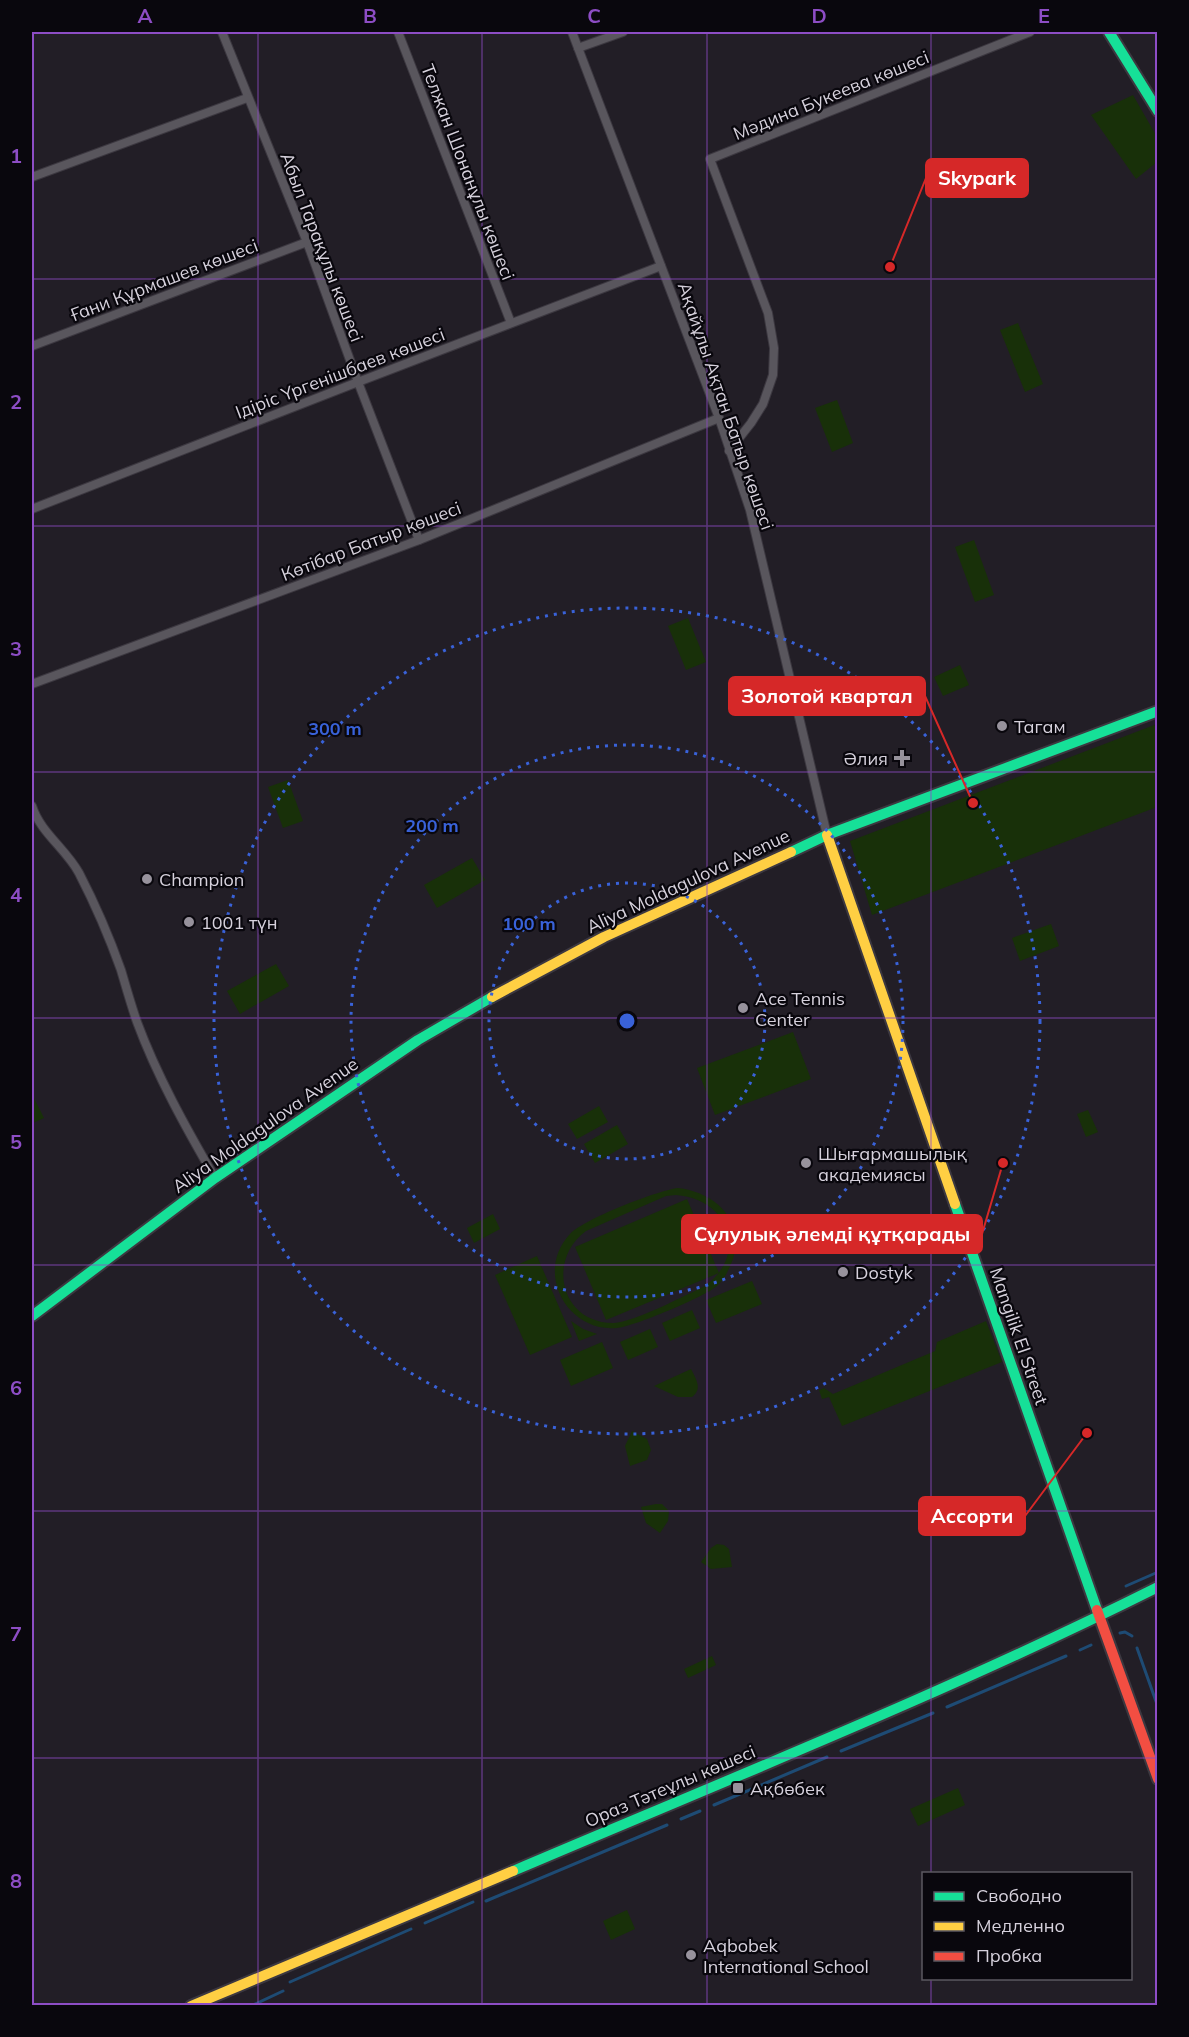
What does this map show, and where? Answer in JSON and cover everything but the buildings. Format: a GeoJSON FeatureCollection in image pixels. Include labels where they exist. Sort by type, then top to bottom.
{"type":"FeatureCollection","features":[{"type":"Feature","properties":{"kind":"street","name":"Абыл Тарақұлы көшесі"},"geometry":{"type":"LineString","coordinates":[[222,32],[307,242],[419,540]]}},
{"type":"Feature","properties":{"kind":"street","name":"Телжан Шонанұлы көшесі"},"geometry":{"type":"LineString","coordinates":[[398,32],[511,323]]}},
{"type":"Feature","properties":{"kind":"street","name":"Ақайұлы Ақтан Батыр көшесі"},"geometry":{"type":"LineString","coordinates":[[572,32],[719,418],[756,532],[827,835]]}},
{"type":"Feature","properties":{"kind":"street"},"geometry":{"type":"LineString","coordinates":[[578,48],[623,32]]}},
{"type":"Feature","properties":{"kind":"street","name":"Мәдина Букеева көшесі"},"geometry":{"type":"LineString","coordinates":[[729,451],[752,423],[763,404],[773,375],[774,348],[768,313],[710,159],[1030,32]]}},
{"type":"Feature","properties":{"kind":"street"},"geometry":{"type":"LineString","coordinates":[[1109,32],[1158,111]]}},
{"type":"Feature","properties":{"kind":"street"},"geometry":{"type":"LineString","coordinates":[[32,177],[248,98]]}},
{"type":"Feature","properties":{"kind":"street","name":"Ғани Құрмашев көшесі"},"geometry":{"type":"LineString","coordinates":[[32,346],[307,242]]}},
{"type":"Feature","properties":{"kind":"street","name":"Ідіріс Үргенішбаев көшесі"},"geometry":{"type":"LineString","coordinates":[[32,509],[358,381],[661,266]]}},
{"type":"Feature","properties":{"kind":"street","name":"Көтібар Батыр көшесі"},"geometry":{"type":"LineString","coordinates":[[32,684],[419,540],[719,418]]}},
{"type":"Feature","properties":{"kind":"street","name":"Aliya Moldagulova Avenue"},"geometry":{"type":"LineString","coordinates":[[32,1316],[214,1178],[380,1064],[479,1004],[604,937],[827,835],[1158,711]]}},
{"type":"Feature","properties":{"kind":"street"},"geometry":{"type":"LineString","coordinates":[[32,806],[35,816],[68,854],[79,873],[120,968],[137,1023],[156,1067],[214,1178]]}},
{"type":"Feature","properties":{"kind":"street","name":"Mangilik El Street"},"geometry":{"type":"LineString","coordinates":[[827,835],[1099,1617],[1158,1779]]}},
{"type":"Feature","properties":{"kind":"street","name":"Ораз Тәтеұлы көшесі"},"geometry":{"type":"LineString","coordinates":[[191,2006],[203,2003],[966,1677],[1099,1617],[1158,1587]]}},
{"type":"Feature","properties":{"kind":"green space"},"geometry":{"type":"Polygon","coordinates":[[[1133,95],[1157,137],[1157,162],[1136,179],[1091,115],[1133,95]]]}},
{"type":"Feature","properties":{"kind":"green space"},"geometry":{"type":"Polygon","coordinates":[[[1018,323],[1043,384],[1025,392],[1000,330],[1018,323]]]}},
{"type":"Feature","properties":{"kind":"green space"},"geometry":{"type":"Polygon","coordinates":[[[837,400],[853,443],[832,452],[815,408],[837,400]]]}},
{"type":"Feature","properties":{"kind":"green space"},"geometry":{"type":"Polygon","coordinates":[[[974,540],[994,595],[975,602],[955,547],[974,540]]]}},
{"type":"Feature","properties":{"kind":"green space"},"geometry":{"type":"Polygon","coordinates":[[[688,618],[706,662],[686,670],[668,626],[688,618]]]}},
{"type":"Feature","properties":{"kind":"green space"},"geometry":{"type":"Polygon","coordinates":[[[960,665],[969,685],[943,696],[934,677],[960,665]]]}},
{"type":"Feature","properties":{"kind":"green space"},"geometry":{"type":"Polygon","coordinates":[[[1157,724],[1157,807],[872,915],[850,841],[1157,724]]]}},
{"type":"Feature","properties":{"kind":"green space"},"geometry":{"type":"Polygon","coordinates":[[[288,780],[303,821],[283,828],[268,787],[288,780]]]}},
{"type":"Feature","properties":{"kind":"green space"},"geometry":{"type":"Polygon","coordinates":[[[472,858],[485,880],[437,908],[424,885],[472,858]]]}},
{"type":"Feature","properties":{"kind":"green space"},"geometry":{"type":"Polygon","coordinates":[[[1051,924],[1059,946],[1020,961],[1012,938],[1051,924]]]}},
{"type":"Feature","properties":{"kind":"green space"},"geometry":{"type":"Polygon","coordinates":[[[276,964],[289,986],[240,1014],[227,991],[276,964]]]}},
{"type":"Feature","properties":{"kind":"green space"},"geometry":{"type":"Polygon","coordinates":[[[793,1032],[811,1079],[715,1115],[697,1068],[793,1032]]]}},
{"type":"Feature","properties":{"kind":"green space"},"geometry":{"type":"Polygon","coordinates":[[[32,1094],[44,1118],[33,1123],[32,1120],[32,1094]]]}},
{"type":"Feature","properties":{"kind":"green space"},"geometry":{"type":"Polygon","coordinates":[[[599,1106],[608,1122],[577,1139],[568,1124],[599,1106]]]}},
{"type":"Feature","properties":{"kind":"green space"},"geometry":{"type":"Polygon","coordinates":[[[1088,1110],[1098,1132],[1086,1137],[1077,1114],[1088,1110]]]}},
{"type":"Feature","properties":{"kind":"green space"},"geometry":{"type":"Polygon","coordinates":[[[617,1125],[628,1144],[595,1163],[584,1144],[617,1125]]]}},
{"type":"Feature","properties":{"kind":"green space"},"geometry":{"type":"Polygon","coordinates":[[[678,1188],[703,1195],[724,1210],[735,1232],[736,1245],[725,1277],[717,1286],[699,1297],[653,1317],[625,1326],[599,1327],[584,1321],[561,1297],[556,1282],[555,1265],[560,1249],[570,1234],[590,1221],[621,1206],[678,1188]],[[676,1195],[666,1196],[586,1231],[574,1243],[566,1258],[563,1273],[565,1288],[571,1302],[582,1313],[596,1321],[623,1322],[705,1286],[719,1273],[726,1259],[729,1244],[727,1230],[720,1217],[709,1206],[694,1199],[676,1195]]]}},
{"type":"Feature","properties":{"kind":"green space"},"geometry":{"type":"Polygon","coordinates":[[[687,1199],[719,1273],[606,1320],[575,1247],[687,1199]]]}},
{"type":"Feature","properties":{"kind":"green space"},"geometry":{"type":"Polygon","coordinates":[[[493,1214],[500,1229],[474,1243],[467,1228],[493,1214]]]}},
{"type":"Feature","properties":{"kind":"green space"},"geometry":{"type":"Polygon","coordinates":[[[537,1256],[572,1337],[530,1355],[495,1275],[537,1256]]]}},
{"type":"Feature","properties":{"kind":"green space"},"geometry":{"type":"Polygon","coordinates":[[[752,1281],[762,1304],[716,1323],[706,1300],[752,1281]]]}},
{"type":"Feature","properties":{"kind":"green space"},"geometry":{"type":"Polygon","coordinates":[[[692,1310],[700,1328],[670,1341],[662,1323],[692,1310]]]}},
{"type":"Feature","properties":{"kind":"green space"},"geometry":{"type":"Polygon","coordinates":[[[571,1321],[583,1329],[597,1334],[579,1341],[571,1321]]]}},
{"type":"Feature","properties":{"kind":"green space"},"geometry":{"type":"Polygon","coordinates":[[[986,1321],[1002,1362],[842,1426],[829,1397],[822,1399],[819,1390],[824,1388],[833,1394],[935,1351],[937,1342],[986,1321]]]}},
{"type":"Feature","properties":{"kind":"green space"},"geometry":{"type":"Polygon","coordinates":[[[650,1329],[658,1347],[628,1360],[620,1342],[650,1329]]]}},
{"type":"Feature","properties":{"kind":"green space"},"geometry":{"type":"Polygon","coordinates":[[[602,1342],[613,1368],[571,1386],[560,1360],[602,1342]]]}},
{"type":"Feature","properties":{"kind":"green space"},"geometry":{"type":"Polygon","coordinates":[[[691,1369],[698,1387],[692,1397],[678,1397],[654,1386],[691,1369]]]}},
{"type":"Feature","properties":{"kind":"green space"},"geometry":{"type":"Polygon","coordinates":[[[632,1431],[647,1439],[651,1450],[647,1460],[630,1466],[625,1446],[632,1431]]]}},
{"type":"Feature","properties":{"kind":"green space"},"geometry":{"type":"Polygon","coordinates":[[[662,1504],[669,1511],[668,1521],[660,1533],[646,1523],[641,1507],[662,1504]]]}},
{"type":"Feature","properties":{"kind":"green space"},"geometry":{"type":"Polygon","coordinates":[[[717,1544],[729,1549],[732,1567],[711,1569],[701,1562],[711,1548],[717,1544]]]}},
{"type":"Feature","properties":{"kind":"green space"},"geometry":{"type":"Polygon","coordinates":[[[712,1656],[716,1665],[688,1678],[684,1669],[712,1656]]]}},
{"type":"Feature","properties":{"kind":"green space"},"geometry":{"type":"Polygon","coordinates":[[[958,1788],[965,1805],[918,1826],[910,1809],[958,1788]]]}},
{"type":"Feature","properties":{"kind":"green space"},"geometry":{"type":"Polygon","coordinates":[[[627,1910],[635,1929],[611,1940],[603,1921],[627,1910]]]}},
{"type":"Feature","properties":{"kind":"waterway"},"geometry":{"type":"LineString","coordinates":[[1126,1586],[1158,1572]]}},
{"type":"Feature","properties":{"kind":"waterway"},"geometry":{"type":"LineString","coordinates":[[1120,1633],[1125,1632],[1132,1636]]}},
{"type":"Feature","properties":{"kind":"waterway"},"geometry":{"type":"LineString","coordinates":[[1080,1650],[1091,1645]]}},
{"type":"Feature","properties":{"kind":"waterway"},"geometry":{"type":"LineString","coordinates":[[1137,1648],[1158,1707]]}},
{"type":"Feature","properties":{"kind":"waterway"},"geometry":{"type":"LineString","coordinates":[[947,1707],[1066,1656]]}},
{"type":"Feature","properties":{"kind":"waterway"},"geometry":{"type":"LineString","coordinates":[[841,1751],[933,1713]]}},
{"type":"Feature","properties":{"kind":"waterway"},"geometry":{"type":"LineString","coordinates":[[714,1805],[827,1757]]}},
{"type":"Feature","properties":{"kind":"waterway"},"geometry":{"type":"LineString","coordinates":[[681,1819],[700,1811]]}},
{"type":"Feature","properties":{"kind":"waterway"},"geometry":{"type":"LineString","coordinates":[[486,1901],[667,1825]]}},
{"type":"Feature","properties":{"kind":"waterway"},"geometry":{"type":"LineString","coordinates":[[425,1923],[473,1902]]}},
{"type":"Feature","properties":{"kind":"waterway"},"geometry":{"type":"LineString","coordinates":[[290,1982],[411,1929]]}},
{"type":"Feature","properties":{"kind":"waterway"},"geometry":{"type":"LineString","coordinates":[[251,2006],[283,1991]]}},
{"type":"Feature","properties":{"kind":"traffic: fast"},"geometry":{"type":"LineString","coordinates":[[1109,32],[1158,111]]}},
{"type":"Feature","properties":{"kind":"traffic: fast"},"geometry":{"type":"LineString","coordinates":[[791,852],[827,835],[1158,711]]}},
{"type":"Feature","properties":{"kind":"traffic: fast"},"geometry":{"type":"LineString","coordinates":[[32,1316],[215,1178],[418,1040],[492,997]]}},
{"type":"Feature","properties":{"kind":"traffic: fast"},"geometry":{"type":"LineString","coordinates":[[955,1204],[1097,1610]]}},
{"type":"Feature","properties":{"kind":"traffic: fast"},"geometry":{"type":"LineString","coordinates":[[513,1871],[919,1699],[1158,1587]]}},
{"type":"Feature","properties":{"kind":"traffic: slow"},"geometry":{"type":"LineString","coordinates":[[827,835],[955,1204]]}},
{"type":"Feature","properties":{"kind":"traffic: slow"},"geometry":{"type":"LineString","coordinates":[[492,997],[604,937],[791,852]]}},
{"type":"Feature","properties":{"kind":"traffic: slow"},"geometry":{"type":"LineString","coordinates":[[191,2006],[513,1871]]}},
{"type":"Feature","properties":{"kind":"traffic: jam"},"geometry":{"type":"LineString","coordinates":[[1097,1610],[1158,1779]]}},
{"type":"Feature","properties":{"kind":"place","name":"Skypark"},"geometry":{"type":"Point","coordinates":[890,267]}},
{"type":"Feature","properties":{"kind":"place","name":"Тагам"},"geometry":{"type":"Point","coordinates":[1002,726]}},
{"type":"Feature","properties":{"kind":"place","name":"Әлия"},"geometry":{"type":"Point","coordinates":[902,758]}},
{"type":"Feature","properties":{"kind":"place","name":"Золотой квартал"},"geometry":{"type":"Point","coordinates":[973,803]}},
{"type":"Feature","properties":{"kind":"place","name":"Champion"},"geometry":{"type":"Point","coordinates":[147,879]}},
{"type":"Feature","properties":{"kind":"place","name":"1001 түн"},"geometry":{"type":"Point","coordinates":[189,922]}},
{"type":"Feature","properties":{"kind":"place","name":"Ace Tennis Center"},"geometry":{"type":"Point","coordinates":[743,1008]}},
{"type":"Feature","properties":{"kind":"place","name":"Шығармашылық академиясы"},"geometry":{"type":"Point","coordinates":[806,1163]}},
{"type":"Feature","properties":{"kind":"place","name":"Сұлулық әлемді құтқарады"},"geometry":{"type":"Point","coordinates":[1003,1163]}},
{"type":"Feature","properties":{"kind":"place","name":"Dostyk"},"geometry":{"type":"Point","coordinates":[843,1272]}},
{"type":"Feature","properties":{"kind":"place","name":"Ассорти"},"geometry":{"type":"Point","coordinates":[1087,1433]}},
{"type":"Feature","properties":{"kind":"place","name":"Ақбөбек"},"geometry":{"type":"Point","coordinates":[738,1788]}},
{"type":"Feature","properties":{"kind":"place","name":"Aqbobek International School"},"geometry":{"type":"Point","coordinates":[691,1955]}}]}
